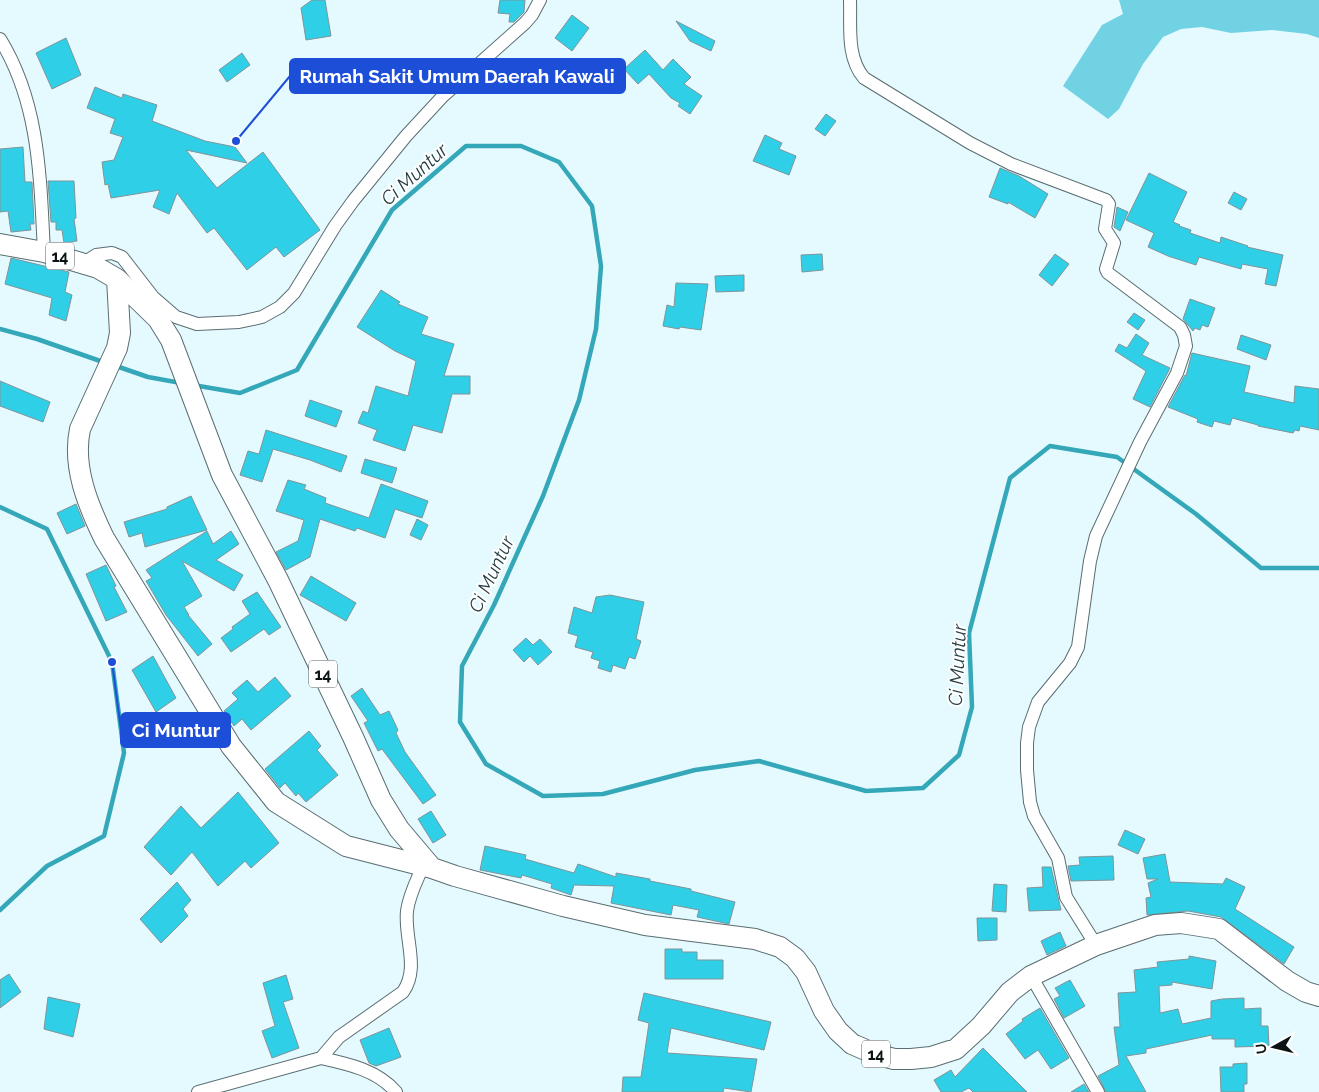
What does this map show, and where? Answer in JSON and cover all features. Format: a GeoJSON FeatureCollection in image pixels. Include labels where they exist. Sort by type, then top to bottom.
{"type":"FeatureCollection","features":[{"type":"Feature","properties":{"kind":"highway","name":"14"},"geometry":{"type":"LineString","coordinates":[[0,244],[44,252],[98,268],[117,279],[158,319],[171,340],[222,475],[278,580],[381,800],[399,829],[428,867]]}},
{"type":"Feature","properties":{"kind":"highway","name":"14"},"geometry":{"type":"LineString","coordinates":[[117,279],[120,334],[117,348],[80,429],[77,452],[88,504],[104,538],[231,746],[276,802],[323,833],[346,846],[428,867],[522,896],[636,923],[755,939],[780,947],[795,958],[806,972],[824,1011],[838,1031],[852,1044],[874,1054],[894,1059],[931,1057],[956,1049],[981,1026],[1010,992],[1031,976],[1096,945],[1155,925],[1181,923],[1219,929],[1287,981],[1306,992],[1319,996]]}},
{"type":"Feature","properties":{"kind":"street"},"geometry":{"type":"LineString","coordinates":[[84,263],[96,255],[112,253],[122,257],[153,297],[176,317],[197,324],[262,317],[280,307],[294,293],[335,226],[370,178],[443,96],[525,23],[540,0]]}},
{"type":"Feature","properties":{"kind":"street"},"geometry":{"type":"LineString","coordinates":[[850,0],[852,52],[854,63],[864,78],[970,143],[1011,164],[1108,202],[1105,229],[1114,243],[1106,271],[1110,276],[1180,327],[1185,340],[1184,357],[1177,373],[1140,442],[1092,547],[1078,647],[1070,663],[1038,702],[1029,727],[1027,770],[1030,802],[1034,816],[1058,858],[1066,897],[1096,945]]}},
{"type":"Feature","properties":{"kind":"street"},"geometry":{"type":"LineString","coordinates":[[0,39],[21,81],[35,130],[44,252]]}},
{"type":"Feature","properties":{"kind":"street"},"geometry":{"type":"LineString","coordinates":[[321,1058],[339,1037],[403,992],[408,984],[411,962],[407,911],[410,897],[428,867]]}},
{"type":"Feature","properties":{"kind":"street"},"geometry":{"type":"LineString","coordinates":[[1031,976],[1098,1092]]}},
{"type":"Feature","properties":{"kind":"street"},"geometry":{"type":"LineString","coordinates":[[198,1092],[321,1058],[348,1064],[376,1075],[388,1083],[396,1092]]}},
{"type":"Feature","properties":{"kind":"shaded area"},"geometry":{"type":"Polygon","coordinates":[[[1119,0],[1319,0],[1319,38],[1307,34],[1272,30],[1231,33],[1202,27],[1181,29],[1163,37],[1143,64],[1119,109],[1108,119],[1063,86],[1102,25],[1123,14],[1119,0]]]}},
{"type":"Feature","properties":{"kind":"building"},"geometry":{"type":"Polygon","coordinates":[[[312,0],[325,0],[331,36],[306,40],[301,8],[312,0]]]}},
{"type":"Feature","properties":{"kind":"building"},"geometry":{"type":"Polygon","coordinates":[[[500,0],[525,0],[524,12],[514,22],[509,22],[510,14],[498,13],[500,0]]]}},
{"type":"Feature","properties":{"kind":"building"},"geometry":{"type":"Polygon","coordinates":[[[572,15],[589,28],[572,51],[555,38],[572,15]]]}},
{"type":"Feature","properties":{"kind":"building"},"geometry":{"type":"Polygon","coordinates":[[[676,21],[715,41],[711,51],[690,41],[676,21]]]}},
{"type":"Feature","properties":{"kind":"building"},"geometry":{"type":"Polygon","coordinates":[[[66,38],[81,75],[52,89],[36,53],[66,38]]]}},
{"type":"Feature","properties":{"kind":"building"},"geometry":{"type":"Polygon","coordinates":[[[645,50],[663,70],[673,59],[691,77],[684,84],[702,96],[690,114],[678,106],[680,103],[671,98],[649,74],[638,84],[624,69],[645,50]]]}},
{"type":"Feature","properties":{"kind":"building"},"geometry":{"type":"Polygon","coordinates":[[[242,53],[250,65],[227,82],[219,70],[242,53]]]}},
{"type":"Feature","properties":{"kind":"building"},"geometry":{"type":"Polygon","coordinates":[[[95,87],[122,98],[123,94],[157,105],[152,121],[205,141],[235,147],[247,163],[186,150],[217,188],[263,152],[320,230],[284,257],[276,247],[247,270],[214,228],[207,233],[177,193],[169,214],[153,207],[160,190],[111,198],[108,184],[105,185],[102,162],[114,160],[123,137],[110,133],[115,119],[87,108],[95,87]]]}},
{"type":"Feature","properties":{"kind":"building"},"geometry":{"type":"Polygon","coordinates":[[[826,114],[836,121],[825,136],[815,129],[826,114]]]}},
{"type":"Feature","properties":{"kind":"building"},"geometry":{"type":"Polygon","coordinates":[[[765,135],[782,143],[779,149],[796,156],[789,175],[753,161],[765,135]]]}},
{"type":"Feature","properties":{"kind":"building"},"geometry":{"type":"Polygon","coordinates":[[[23,147],[25,182],[32,182],[34,224],[30,224],[31,230],[11,232],[8,211],[0,212],[0,149],[23,147]]]}},
{"type":"Feature","properties":{"kind":"building"},"geometry":{"type":"Polygon","coordinates":[[[1000,168],[1019,176],[1048,194],[1035,218],[1008,202],[1008,204],[989,197],[1000,168]]]}},
{"type":"Feature","properties":{"kind":"building"},"geometry":{"type":"Polygon","coordinates":[[[1149,173],[1187,192],[1173,222],[1191,230],[1190,233],[1220,243],[1221,237],[1247,247],[1283,255],[1276,286],[1265,284],[1268,269],[1242,264],[1241,269],[1199,257],[1196,265],[1148,247],[1154,233],[1126,220],[1149,173]]]}},
{"type":"Feature","properties":{"kind":"building"},"geometry":{"type":"Polygon","coordinates":[[[48,181],[74,181],[76,218],[74,219],[77,241],[64,243],[62,230],[56,230],[56,222],[51,222],[48,181]]]}},
{"type":"Feature","properties":{"kind":"building"},"geometry":{"type":"Polygon","coordinates":[[[1234,192],[1247,199],[1241,210],[1228,203],[1234,192]]]}},
{"type":"Feature","properties":{"kind":"building"},"geometry":{"type":"Polygon","coordinates":[[[1117,207],[1128,212],[1120,231],[1114,227],[1117,207]]]}},
{"type":"Feature","properties":{"kind":"building"},"geometry":{"type":"Polygon","coordinates":[[[822,254],[823,270],[802,272],[801,255],[822,254]]]}},
{"type":"Feature","properties":{"kind":"building"},"geometry":{"type":"Polygon","coordinates":[[[1055,254],[1069,264],[1052,286],[1039,275],[1055,254]]]}},
{"type":"Feature","properties":{"kind":"building"},"geometry":{"type":"Polygon","coordinates":[[[11,258],[69,272],[65,292],[72,295],[66,321],[49,315],[52,298],[5,284],[11,258]]]}},
{"type":"Feature","properties":{"kind":"building"},"geometry":{"type":"Polygon","coordinates":[[[744,275],[744,291],[716,292],[715,276],[744,275]]]}},
{"type":"Feature","properties":{"kind":"building"},"geometry":{"type":"Polygon","coordinates":[[[676,283],[708,284],[701,330],[663,326],[667,305],[674,307],[676,283]]]}},
{"type":"Feature","properties":{"kind":"building"},"geometry":{"type":"Polygon","coordinates":[[[381,290],[400,302],[398,304],[428,317],[421,334],[454,344],[444,376],[470,376],[470,394],[452,394],[442,433],[413,425],[405,451],[373,440],[377,430],[358,423],[363,411],[368,413],[376,386],[408,396],[416,361],[395,351],[357,327],[381,290]]]}},
{"type":"Feature","properties":{"kind":"building"},"geometry":{"type":"Polygon","coordinates":[[[1190,299],[1215,308],[1208,327],[1202,325],[1200,330],[1195,328],[1193,331],[1183,319],[1190,299]]]}},
{"type":"Feature","properties":{"kind":"building"},"geometry":{"type":"Polygon","coordinates":[[[1134,313],[1145,320],[1138,330],[1127,322],[1134,313]]]}},
{"type":"Feature","properties":{"kind":"building"},"geometry":{"type":"Polygon","coordinates":[[[1136,334],[1149,343],[1142,355],[1170,368],[1150,407],[1133,399],[1146,371],[1115,351],[1119,344],[1127,348],[1136,334]]]}},
{"type":"Feature","properties":{"kind":"building"},"geometry":{"type":"Polygon","coordinates":[[[1241,335],[1271,345],[1266,360],[1237,349],[1241,335]]]}},
{"type":"Feature","properties":{"kind":"building"},"geometry":{"type":"Polygon","coordinates":[[[1192,353],[1250,366],[1244,392],[1294,403],[1295,386],[1319,389],[1319,430],[1300,426],[1299,431],[1295,430],[1293,433],[1258,426],[1232,418],[1230,425],[1214,421],[1212,427],[1197,422],[1198,419],[1168,407],[1186,376],[1192,353]]]}},
{"type":"Feature","properties":{"kind":"building"},"geometry":{"type":"Polygon","coordinates":[[[0,381],[50,402],[43,422],[0,406],[0,381]]]}},
{"type":"Feature","properties":{"kind":"building"},"geometry":{"type":"Polygon","coordinates":[[[310,400],[342,411],[336,427],[305,416],[310,400]]]}},
{"type":"Feature","properties":{"kind":"building"},"geometry":{"type":"Polygon","coordinates":[[[266,430],[347,456],[341,472],[273,449],[262,482],[240,475],[248,451],[259,454],[266,430]]]}},
{"type":"Feature","properties":{"kind":"building"},"geometry":{"type":"Polygon","coordinates":[[[365,459],[397,468],[392,483],[361,473],[365,459]]]}},
{"type":"Feature","properties":{"kind":"building"},"geometry":{"type":"Polygon","coordinates":[[[288,480],[306,485],[304,489],[326,498],[325,503],[369,518],[381,484],[428,501],[422,518],[395,509],[385,538],[357,528],[355,531],[320,519],[310,557],[286,570],[276,552],[298,541],[304,520],[276,511],[288,480]]]}},
{"type":"Feature","properties":{"kind":"building"},"geometry":{"type":"Polygon","coordinates":[[[191,496],[207,530],[145,547],[142,533],[129,537],[124,522],[167,509],[167,507],[191,496]]]}},
{"type":"Feature","properties":{"kind":"building"},"geometry":{"type":"Polygon","coordinates":[[[76,504],[85,526],[67,534],[57,513],[76,504]]]}},
{"type":"Feature","properties":{"kind":"building"},"geometry":{"type":"Polygon","coordinates":[[[417,519],[428,525],[421,540],[410,535],[417,519]]]}},
{"type":"Feature","properties":{"kind":"building"},"geometry":{"type":"Polygon","coordinates":[[[207,531],[213,544],[231,531],[239,544],[216,560],[243,575],[234,591],[182,561],[202,596],[184,607],[188,615],[212,644],[198,656],[166,615],[146,581],[152,578],[146,570],[207,531]]]}},
{"type":"Feature","properties":{"kind":"building"},"geometry":{"type":"Polygon","coordinates":[[[106,565],[116,586],[114,587],[127,612],[106,621],[86,574],[106,565]]]}},
{"type":"Feature","properties":{"kind":"building"},"geometry":{"type":"Polygon","coordinates":[[[311,576],[356,603],[346,621],[300,595],[311,576]]]}},
{"type":"Feature","properties":{"kind":"building"},"geometry":{"type":"Polygon","coordinates":[[[257,592],[281,627],[269,635],[264,629],[231,652],[221,638],[250,614],[242,601],[257,592]]]}},
{"type":"Feature","properties":{"kind":"building"},"geometry":{"type":"Polygon","coordinates":[[[610,595],[644,602],[636,639],[641,641],[635,659],[629,657],[625,669],[613,665],[611,672],[598,668],[600,661],[591,658],[593,652],[575,647],[578,636],[568,633],[574,607],[592,613],[596,597],[610,595]]]}},
{"type":"Feature","properties":{"kind":"building"},"geometry":{"type":"Polygon","coordinates":[[[526,638],[533,645],[540,639],[552,652],[538,665],[530,656],[524,662],[513,650],[526,638]]]}},
{"type":"Feature","properties":{"kind":"building"},"geometry":{"type":"Polygon","coordinates":[[[153,656],[176,698],[156,712],[132,670],[153,656]]]}},
{"type":"Feature","properties":{"kind":"building"},"geometry":{"type":"Polygon","coordinates":[[[275,677],[291,696],[251,730],[242,719],[234,726],[224,711],[238,699],[232,693],[247,680],[258,692],[275,677]]]}},
{"type":"Feature","properties":{"kind":"building"},"geometry":{"type":"Polygon","coordinates":[[[362,688],[380,715],[389,711],[405,752],[436,795],[423,804],[382,749],[378,751],[364,723],[368,721],[351,696],[362,688]]]}},
{"type":"Feature","properties":{"kind":"building"},"geometry":{"type":"Polygon","coordinates":[[[309,731],[321,746],[317,750],[338,775],[306,802],[298,793],[296,796],[285,783],[280,788],[265,769],[309,731]]]}},
{"type":"Feature","properties":{"kind":"building"},"geometry":{"type":"Polygon","coordinates":[[[238,792],[279,843],[251,868],[245,861],[218,886],[192,852],[171,875],[144,847],[181,806],[201,828],[238,792]]]}},
{"type":"Feature","properties":{"kind":"building"},"geometry":{"type":"Polygon","coordinates":[[[431,811],[446,835],[433,843],[418,819],[431,811]]]}},
{"type":"Feature","properties":{"kind":"building"},"geometry":{"type":"Polygon","coordinates":[[[1125,830],[1145,839],[1138,854],[1118,845],[1125,830]]]}},
{"type":"Feature","properties":{"kind":"building"},"geometry":{"type":"Polygon","coordinates":[[[485,846],[526,855],[525,859],[574,873],[578,864],[616,877],[616,873],[650,879],[650,881],[691,889],[691,891],[735,902],[729,924],[697,917],[699,910],[673,905],[671,915],[611,903],[614,886],[574,885],[571,895],[551,888],[552,884],[522,875],[521,878],[480,870],[485,846]]]}},
{"type":"Feature","properties":{"kind":"building"},"geometry":{"type":"Polygon","coordinates":[[[1165,854],[1170,882],[1223,884],[1226,878],[1245,887],[1235,909],[1294,947],[1284,964],[1221,917],[1188,911],[1147,915],[1146,898],[1151,897],[1148,883],[1158,879],[1147,879],[1143,858],[1165,854]]]}},
{"type":"Feature","properties":{"kind":"building"},"geometry":{"type":"Polygon","coordinates":[[[1113,856],[1114,880],[1071,881],[1068,866],[1080,865],[1079,857],[1113,856]]]}},
{"type":"Feature","properties":{"kind":"building"},"geometry":{"type":"Polygon","coordinates":[[[1042,867],[1051,867],[1061,910],[1029,911],[1027,888],[1043,887],[1042,867]]]}},
{"type":"Feature","properties":{"kind":"building"},"geometry":{"type":"Polygon","coordinates":[[[177,882],[191,900],[183,909],[188,916],[161,943],[140,919],[177,882]]]}},
{"type":"Feature","properties":{"kind":"building"},"geometry":{"type":"Polygon","coordinates":[[[994,884],[1007,885],[1006,912],[992,911],[994,884]]]}},
{"type":"Feature","properties":{"kind":"building"},"geometry":{"type":"Polygon","coordinates":[[[977,918],[997,918],[997,940],[978,941],[977,918]]]}},
{"type":"Feature","properties":{"kind":"building"},"geometry":{"type":"Polygon","coordinates":[[[1060,932],[1066,946],[1047,955],[1041,941],[1060,932]]]}},
{"type":"Feature","properties":{"kind":"building"},"geometry":{"type":"Polygon","coordinates":[[[665,949],[682,949],[682,952],[697,952],[697,960],[723,960],[723,979],[665,979],[665,949]]]}},
{"type":"Feature","properties":{"kind":"building"},"geometry":{"type":"Polygon","coordinates":[[[1189,956],[1216,961],[1212,989],[1172,982],[1172,985],[1159,986],[1160,1013],[1178,1009],[1182,1024],[1211,1018],[1211,1001],[1244,998],[1244,1009],[1261,1008],[1261,1026],[1268,1026],[1269,1046],[1235,1047],[1235,1039],[1212,1039],[1212,1035],[1146,1049],[1146,1053],[1126,1056],[1146,1092],[1106,1092],[1098,1076],[1119,1065],[1114,1027],[1120,1027],[1118,993],[1136,992],[1134,970],[1158,967],[1157,962],[1189,959],[1189,956]]]}},
{"type":"Feature","properties":{"kind":"building"},"geometry":{"type":"Polygon","coordinates":[[[9,974],[21,992],[0,1008],[0,980],[9,974]]]}},
{"type":"Feature","properties":{"kind":"building"},"geometry":{"type":"Polygon","coordinates":[[[286,975],[293,999],[283,1002],[299,1048],[272,1058],[262,1031],[275,1026],[263,983],[286,975]]]}},
{"type":"Feature","properties":{"kind":"building"},"geometry":{"type":"Polygon","coordinates":[[[1070,980],[1085,1006],[1064,1018],[1054,999],[1060,996],[1055,988],[1070,980]]]}},
{"type":"Feature","properties":{"kind":"building"},"geometry":{"type":"Polygon","coordinates":[[[644,993],[771,1022],[764,1050],[671,1028],[667,1053],[757,1059],[751,1092],[724,1088],[723,1092],[622,1092],[623,1077],[641,1077],[649,1023],[638,1020],[644,993]]]}},
{"type":"Feature","properties":{"kind":"building"},"geometry":{"type":"Polygon","coordinates":[[[48,997],[80,1004],[73,1037],[44,1029],[48,997]]]}},
{"type":"Feature","properties":{"kind":"building"},"geometry":{"type":"Polygon","coordinates":[[[1040,1008],[1069,1058],[1051,1069],[1038,1050],[1025,1059],[1006,1034],[1023,1021],[1022,1019],[1040,1008]]]}},
{"type":"Feature","properties":{"kind":"building"},"geometry":{"type":"Polygon","coordinates":[[[389,1028],[401,1057],[376,1066],[369,1063],[360,1040],[389,1028]]]}},
{"type":"Feature","properties":{"kind":"building"},"geometry":{"type":"Polygon","coordinates":[[[983,1048],[1027,1092],[973,1092],[969,1088],[961,1092],[941,1092],[934,1080],[951,1070],[955,1077],[983,1048]]]}},
{"type":"Feature","properties":{"kind":"building"},"geometry":{"type":"Polygon","coordinates":[[[1247,1063],[1247,1084],[1244,1084],[1244,1092],[1221,1092],[1220,1067],[1233,1067],[1233,1064],[1247,1063]]]}},
{"type":"Feature","properties":{"kind":"building"},"geometry":{"type":"Polygon","coordinates":[[[1084,1084],[1089,1092],[1071,1092],[1084,1084]]]}},
{"type":"Feature","properties":{"kind":"waterway","name":"Ci Muntur"},"geometry":{"type":"LineString","coordinates":[[193,385],[240,393],[297,370],[392,210],[466,146],[521,146],[559,162],[592,206],[601,266],[596,329],[579,400],[543,496],[494,605],[462,666],[460,722],[486,764],[543,796],[603,794],[695,770],[759,761],[866,791],[923,788],[959,755],[972,707],[969,633],[1010,478],[1050,446],[1117,457],[1196,514],[1261,568],[1319,568]]}},
{"type":"Feature","properties":{"kind":"waterway","name":"Ci Muntur"},"geometry":{"type":"LineString","coordinates":[[0,329],[37,339],[106,363]]}},
{"type":"Feature","properties":{"kind":"waterway","name":"Ci Muntur"},"geometry":{"type":"LineString","coordinates":[[116,366],[148,377],[181,383]]}},
{"type":"Feature","properties":{"kind":"waterway","name":"Ci Muntur"},"geometry":{"type":"LineString","coordinates":[[0,507],[47,529],[112,662],[124,753],[104,836],[47,866],[0,910]]}},
{"type":"Feature","properties":{"kind":"place","name":"Rumah Sakit Umum Daerah Kawali"},"geometry":{"type":"Point","coordinates":[236,141]}},
{"type":"Feature","properties":{"kind":"place","name":"Ci Muntur"},"geometry":{"type":"Point","coordinates":[112,662]}}]}
